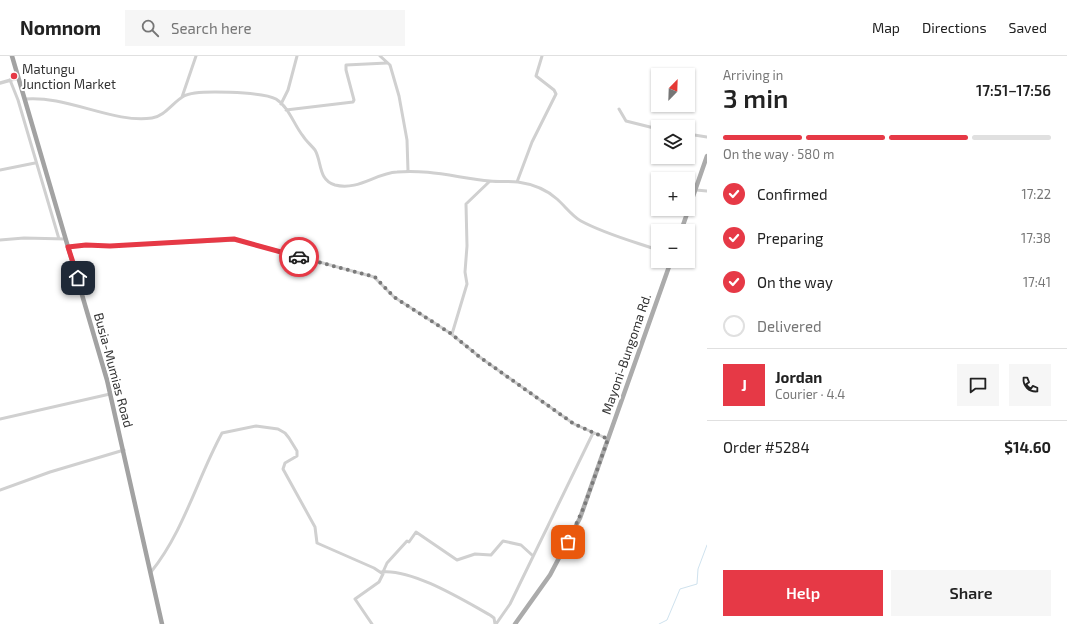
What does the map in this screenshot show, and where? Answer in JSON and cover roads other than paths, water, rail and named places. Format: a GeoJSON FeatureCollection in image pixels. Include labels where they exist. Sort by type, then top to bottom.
{"type":"FeatureCollection","features":[{"type":"Feature","properties":{"kind":"highway","name":"Busia-Mumias Road"},"geometry":{"type":"LineString","coordinates":[[12,56],[110,394],[124,450],[162,624]]}},
{"type":"Feature","properties":{"kind":"main road"},"geometry":{"type":"LineString","coordinates":[[684,224],[707,156]]}},
{"type":"Feature","properties":{"kind":"main road","name":"Mayoni-Bungoma Rd."},"geometry":{"type":"LineString","coordinates":[[515,624],[542,588],[563,553],[580,518],[669,268]]}},
{"type":"Feature","properties":{"kind":"street"},"geometry":{"type":"LineString","coordinates":[[182,97],[196,56]]}},
{"type":"Feature","properties":{"kind":"street"},"geometry":{"type":"LineString","coordinates":[[281,104],[288,90],[298,56]]}},
{"type":"Feature","properties":{"kind":"street"},"geometry":{"type":"LineString","coordinates":[[380,56],[390,65],[402,111],[408,146],[408,171]]}},
{"type":"Feature","properties":{"kind":"street"},"geometry":{"type":"LineString","coordinates":[[517,182],[532,142],[556,94],[536,76],[542,56]]}},
{"type":"Feature","properties":{"kind":"street"},"geometry":{"type":"LineString","coordinates":[[286,110],[353,102],[354,99],[346,65],[387,62]]}},
{"type":"Feature","properties":{"kind":"street"},"geometry":{"type":"LineString","coordinates":[[0,83],[18,78]]}},
{"type":"Feature","properties":{"kind":"street"},"geometry":{"type":"LineString","coordinates":[[10,80],[18,100],[25,130],[59,239]]}},
{"type":"Feature","properties":{"kind":"street"},"geometry":{"type":"LineString","coordinates":[[25,99],[49,100],[113,114],[144,118],[159,116],[182,97],[195,92],[270,96],[281,104],[286,110],[315,151],[323,176],[331,183],[341,186],[358,184],[388,173],[408,171],[490,181],[517,182],[533,186],[550,194],[581,221],[651,248]]}},
{"type":"Feature","properties":{"kind":"street"},"geometry":{"type":"LineString","coordinates":[[619,110],[626,121],[651,127]]}},
{"type":"Feature","properties":{"kind":"street"},"geometry":{"type":"LineString","coordinates":[[25,130],[33,127]]}},
{"type":"Feature","properties":{"kind":"street"},"geometry":{"type":"LineString","coordinates":[[695,135],[707,136]]}},
{"type":"Feature","properties":{"kind":"street"},"geometry":{"type":"LineString","coordinates":[[0,170],[35,163]]}},
{"type":"Feature","properties":{"kind":"street"},"geometry":{"type":"LineString","coordinates":[[452,334],[467,284],[465,272],[467,246],[466,204],[490,181]]}},
{"type":"Feature","properties":{"kind":"street"},"geometry":{"type":"LineString","coordinates":[[696,190],[707,191]]}},
{"type":"Feature","properties":{"kind":"street"},"geometry":{"type":"LineString","coordinates":[[0,240],[24,238],[66,239]]}},
{"type":"Feature","properties":{"kind":"street"},"geometry":{"type":"LineString","coordinates":[[68,247],[225,240],[244,241],[375,277],[394,297],[452,334],[481,358],[574,424],[608,439]]}},
{"type":"Feature","properties":{"kind":"street"},"geometry":{"type":"LineString","coordinates":[[0,419],[110,394]]}},
{"type":"Feature","properties":{"kind":"street"},"geometry":{"type":"LineString","coordinates":[[150,572],[164,554],[177,532],[222,433],[256,426],[268,427],[283,431],[295,447],[297,455],[285,463],[283,469],[315,527],[317,532],[317,543],[320,546],[382,572],[400,574],[424,581],[490,615],[494,618],[495,624]]}},
{"type":"Feature","properties":{"kind":"street"},"geometry":{"type":"LineString","coordinates":[[495,624],[510,604],[532,555],[593,433]]}},
{"type":"Feature","properties":{"kind":"street"},"geometry":{"type":"LineString","coordinates":[[0,490],[50,472],[124,450]]}},
{"type":"Feature","properties":{"kind":"street"},"geometry":{"type":"LineString","coordinates":[[372,624],[355,599],[378,582],[382,577],[382,572],[388,562],[407,541],[410,542],[416,532],[458,560],[475,554],[490,555],[503,541],[522,546],[532,555]]}},
{"type":"Feature","properties":{"kind":"waterway"},"geometry":{"type":"LineString","coordinates":[[659,624],[667,620],[680,589],[697,584],[698,569],[707,545]]}},
{"type":"Feature","properties":{"kind":"place","name":"Matungu Junction Market"},"geometry":{"type":"Point","coordinates":[14,76]}}]}
